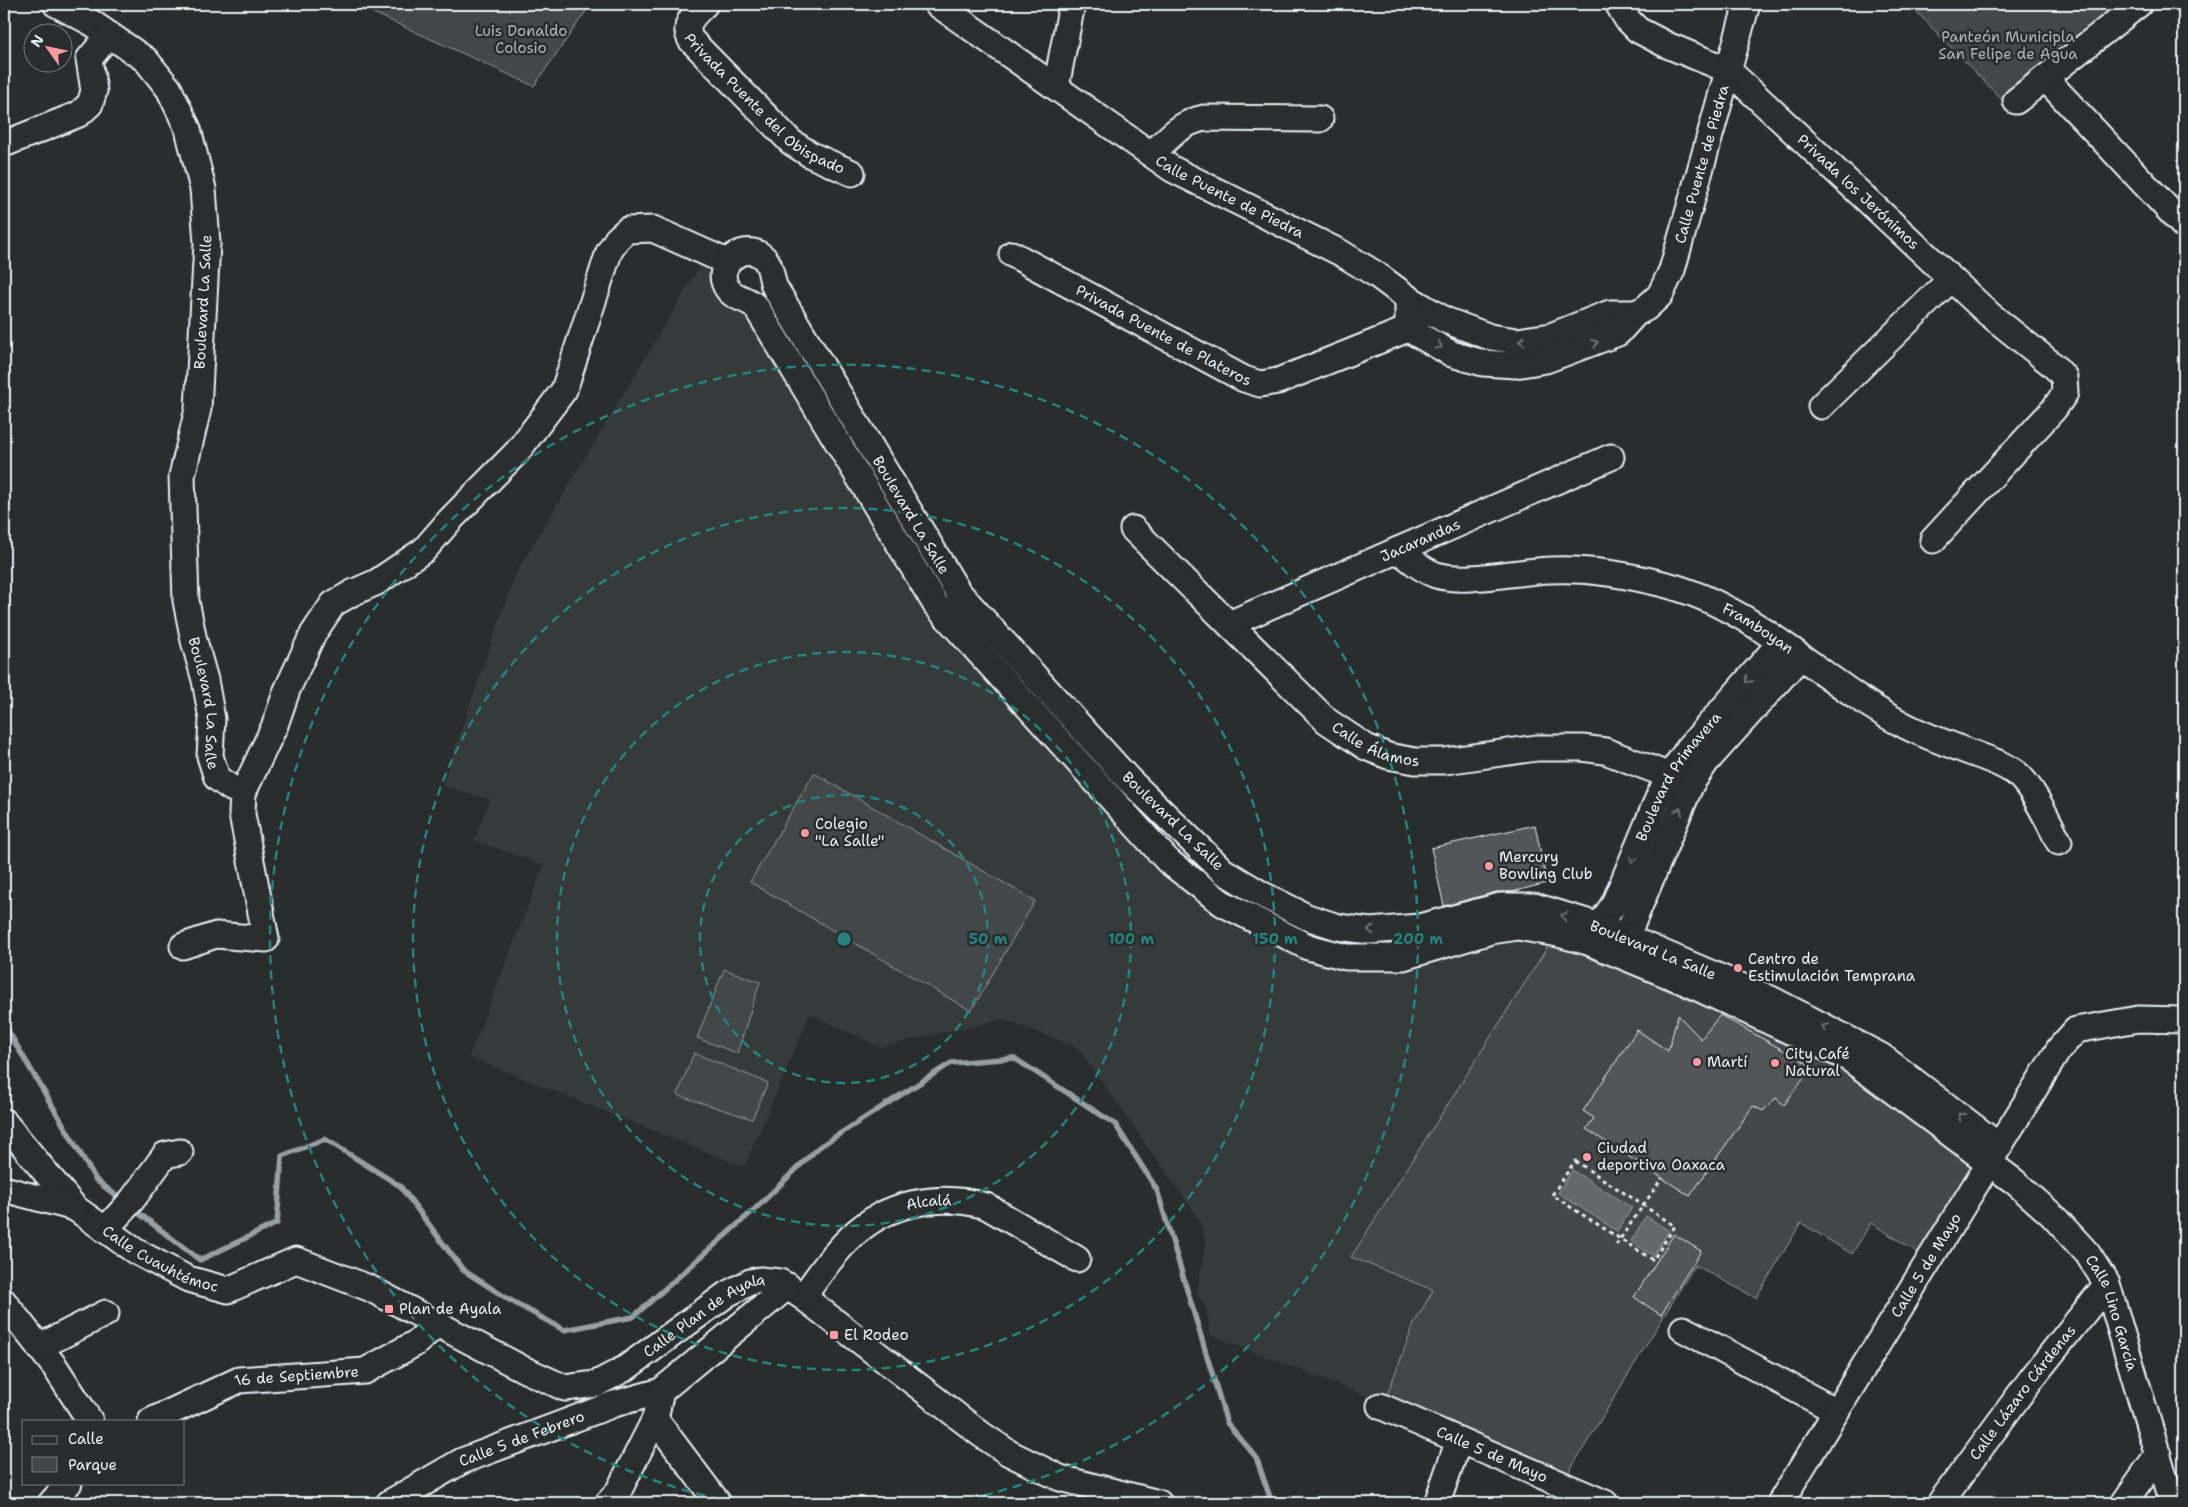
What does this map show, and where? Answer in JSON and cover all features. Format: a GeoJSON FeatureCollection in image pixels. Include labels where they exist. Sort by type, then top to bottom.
{"type":"FeatureCollection","features":[{"type":"Feature","properties":{"kind":"street","name":"Boulevard La Salle"},"geometry":{"type":"LineString","coordinates":[[56,4],[92,23],[146,60],[169,90],[188,129],[203,189],[208,243],[198,409],[182,476],[186,600],[194,641],[205,680],[212,720],[210,756],[217,778],[231,788],[243,793]]}},
{"type":"Feature","properties":{"kind":"street","name":"Privada Puente del Obispado"},"geometry":{"type":"LineString","coordinates":[[704,4],[688,23],[687,29],[691,40],[791,142],[811,155],[852,173]]}},
{"type":"Feature","properties":{"kind":"street"},"geometry":{"type":"LineString","coordinates":[[937,4],[1056,87],[1072,4]]}},
{"type":"Feature","properties":{"kind":"street","name":"Privada los Jerónimos"},"geometry":{"type":"LineString","coordinates":[[1618,4],[1627,19],[1638,30],[1728,70],[1989,314],[2060,371],[2064,377],[2066,384],[2064,393],[2054,409],[1933,540]]}},
{"type":"Feature","properties":{"kind":"street","name":"Calle Puente de Piedra"},"geometry":{"type":"LineString","coordinates":[[1408,329],[1452,354],[1468,359],[1500,365],[1530,364],[1558,357],[1618,333],[1636,313],[1646,308],[1660,294],[1672,270],[1747,4]]}},
{"type":"Feature","properties":{"kind":"street"},"geometry":{"type":"LineString","coordinates":[[2016,102],[2139,4]]}},
{"type":"Feature","properties":{"kind":"street"},"geometry":{"type":"LineString","coordinates":[[4,144],[80,114],[90,104],[94,91],[89,59],[109,35]]}},
{"type":"Feature","properties":{"kind":"street"},"geometry":{"type":"LineString","coordinates":[[2045,78],[2184,226]]}},
{"type":"Feature","properties":{"kind":"street","name":"Calle Puente de Piedra"},"geometry":{"type":"LineString","coordinates":[[1056,87],[1188,178],[1340,252],[1377,274],[1416,304],[1468,330],[1490,337],[1518,341],[1551,336],[1610,312],[1636,313]]}},
{"type":"Feature","properties":{"kind":"street"},"geometry":{"type":"LineString","coordinates":[[1152,154],[1180,126],[1190,121],[1204,118],[1320,119]]}},
{"type":"Feature","properties":{"kind":"street"},"geometry":{"type":"LineString","coordinates":[[183,946],[216,935],[266,939],[242,814],[243,793],[275,725],[287,690],[313,634],[333,604],[377,582],[424,550],[450,520],[517,452],[564,390],[609,252],[617,239],[627,230],[653,229],[727,262]]}},
{"type":"Feature","properties":{"kind":"street","name":"Boulevard La Salle"},"geometry":{"type":"LineString","coordinates":[[1594,934],[1558,934],[1518,927],[1491,931],[1403,957],[1346,958],[1308,947],[1222,903],[1168,861],[936,606],[756,307],[750,301],[733,294],[727,288],[723,276],[727,262],[732,256],[743,252],[753,252],[763,257],[770,268],[774,288],[954,587],[1129,780],[1223,871],[1261,894],[1307,917],[1338,927],[1370,931],[1419,927],[1500,906],[1534,906],[1594,934],[1771,999],[1881,1056],[1994,1154]]}},
{"type":"Feature","properties":{"kind":"street","name":"Privada Puente de Plateros"},"geometry":{"type":"LineString","coordinates":[[1012,254],[1244,379],[1260,384],[1278,381],[1408,329],[1416,304]]}},
{"type":"Feature","properties":{"kind":"street"},"geometry":{"type":"LineString","coordinates":[[1821,406],[1951,279]]}},
{"type":"Feature","properties":{"kind":"street","name":"Jacarandas"},"geometry":{"type":"LineString","coordinates":[[1229,624],[1611,458]]}},
{"type":"Feature","properties":{"kind":"street","name":"Calle Álamos"},"geometry":{"type":"LineString","coordinates":[[1133,529],[1327,721],[1366,747],[1388,756],[1415,761],[1445,761],[1537,748],[1582,748],[1605,751],[1681,780]]}},
{"type":"Feature","properties":{"kind":"street","name":"Framboyan"},"geometry":{"type":"LineString","coordinates":[[1398,550],[1422,568],[1447,578],[1573,570],[1663,584],[1695,594],[1748,621],[1859,698],[1901,724],[2002,764],[2026,784],[2059,842]]}},
{"type":"Feature","properties":{"kind":"street","name":"Boulevard Primavera"},"geometry":{"type":"LineString","coordinates":[[1623,945],[1681,780],[1688,750],[1790,650]]}},
{"type":"Feature","properties":{"kind":"street","name":"Boulevard Primavera"},"geometry":{"type":"LineString","coordinates":[[1594,934],[1614,904],[1659,796],[1681,780]]}},
{"type":"Feature","properties":{"kind":"street","name":"Calle 5 de Mayo"},"geometry":{"type":"LineString","coordinates":[[1780,1503],[2059,1049],[2076,1030],[2138,1018],[2184,1020]]}},
{"type":"Feature","properties":{"kind":"street","name":"Calle Cuauhtémoc"},"geometry":{"type":"LineString","coordinates":[[4,1122],[75,1208],[110,1225],[135,1251],[196,1281],[228,1290],[296,1260],[369,1288],[523,1369],[565,1388],[596,1384],[626,1368]]}},
{"type":"Feature","properties":{"kind":"street"},"geometry":{"type":"LineString","coordinates":[[110,1225],[132,1200],[166,1155],[180,1152]]}},
{"type":"Feature","properties":{"kind":"street","name":"Calle Lino García"},"geometry":{"type":"LineString","coordinates":[[1994,1154],[2087,1253],[2107,1284],[2158,1454],[2175,1497]]}},
{"type":"Feature","properties":{"kind":"street"},"geometry":{"type":"LineString","coordinates":[[4,1189],[75,1208]]}},
{"type":"Feature","properties":{"kind":"street","name":"Alcalá"},"geometry":{"type":"LineString","coordinates":[[661,1391],[795,1291],[867,1223],[887,1212],[906,1205],[945,1200],[986,1206],[1076,1259]]}},
{"type":"Feature","properties":{"kind":"street","name":"Calle Plan de Ayala"},"geometry":{"type":"LineString","coordinates":[[626,1368],[740,1287],[760,1280],[771,1280],[795,1291]]}},
{"type":"Feature","properties":{"kind":"street","name":"Calle Lázaro Cárdenas"},"geometry":{"type":"LineString","coordinates":[[1940,1503],[2032,1378],[2107,1284]]}},
{"type":"Feature","properties":{"kind":"street"},"geometry":{"type":"LineString","coordinates":[[795,1291],[982,1435],[1009,1453],[1060,1478],[1159,1503]]}},
{"type":"Feature","properties":{"kind":"street"},"geometry":{"type":"LineString","coordinates":[[4,1302],[39,1347],[89,1420]]}},
{"type":"Feature","properties":{"kind":"street"},"geometry":{"type":"LineString","coordinates":[[39,1347],[106,1313]]}},
{"type":"Feature","properties":{"kind":"street","name":"16 de Septiembre"},"geometry":{"type":"LineString","coordinates":[[153,1420],[239,1380],[365,1372],[416,1344],[437,1324]]}},
{"type":"Feature","properties":{"kind":"street"},"geometry":{"type":"LineString","coordinates":[[1683,1328],[1836,1411]]}},
{"type":"Feature","properties":{"kind":"street"},"geometry":{"type":"LineString","coordinates":[[608,1503],[618,1492],[655,1419],[661,1391]]}},
{"type":"Feature","properties":{"kind":"street","name":"Calle 5 de Febrero"},"geometry":{"type":"LineString","coordinates":[[389,1503],[462,1461],[614,1404],[661,1391]]}},
{"type":"Feature","properties":{"kind":"street","name":"Calle 5 de Mayo"},"geometry":{"type":"LineString","coordinates":[[1380,1406],[1605,1503]]}},
{"type":"Feature","properties":{"kind":"street"},"geometry":{"type":"LineString","coordinates":[[655,1419],[718,1503]]}},
{"type":"Feature","properties":{"kind":"street"},"geometry":{"type":"LineString","coordinates":[[1437,1503],[1459,1440]]}},
{"type":"Feature","properties":{"kind":"street"},"geometry":{"type":"LineString","coordinates":[[2124,1503],[2158,1454]]}},
{"type":"Feature","properties":{"kind":"street"},"geometry":{"type":"LineString","coordinates":[[51,1503],[68,1484]]}},
{"type":"Feature","properties":{"kind":"path"},"geometry":{"type":"LineString","coordinates":[[1575,1161],[1675,1226],[1653,1260],[1621,1239],[1552,1195],[1575,1161]]}},
{"type":"Feature","properties":{"kind":"path"},"geometry":{"type":"LineString","coordinates":[[1616,1245],[1662,1178]]}},
{"type":"Feature","properties":{"kind":"shaded area","name":"Colegio \"La Salle\""},"geometry":{"type":"Polygon","coordinates":[[[700,266],[711,269],[712,287],[720,300],[745,316],[909,589],[963,655],[1099,800],[1286,946],[1326,965],[1352,971],[1386,970],[1498,938],[1552,940],[1351,1257],[1433,1290],[1414,1324],[1384,1403],[1211,1335],[1206,1308],[1197,1294],[1206,1242],[1199,1219],[1077,1047],[1002,1019],[880,1047],[810,1014],[744,1167],[469,1057],[544,865],[474,840],[490,800],[442,785],[515,575],[700,266]]]}},
{"type":"Feature","properties":{"kind":"shaded area"},"geometry":{"type":"Polygon","coordinates":[[[1572,1170],[1632,1208],[1617,1231],[1558,1193],[1572,1170]]]}},
{"type":"Feature","properties":{"kind":"shaded area"},"geometry":{"type":"Polygon","coordinates":[[[1646,1216],[1669,1231],[1653,1256],[1631,1241],[1646,1216]]]}},
{"type":"Feature","properties":{"kind":"green space","name":"Luis Donaldo Colosio"},"geometry":{"type":"Polygon","coordinates":[[[354,4],[591,4],[534,86],[354,4]]]}},
{"type":"Feature","properties":{"kind":"green space","name":"Panteón Municipla San Felipe de Agua"},"geometry":{"type":"Polygon","coordinates":[[[1909,4],[2123,4],[2005,103],[1909,4]]]}},
{"type":"Feature","properties":{"kind":"green space"},"geometry":{"type":"Polygon","coordinates":[[[814,773],[1035,901],[971,1011],[750,882],[814,773]]]}},
{"type":"Feature","properties":{"kind":"green space","name":"Ciudad deportiva Oaxaca"},"geometry":{"type":"Polygon","coordinates":[[[1552,940],[1610,956],[1868,1080],[1976,1167],[1922,1255],[1871,1223],[1852,1254],[1801,1223],[1756,1298],[1695,1265],[1567,1475],[1387,1395],[1414,1324],[1433,1290],[1351,1257],[1552,940]]]}},
{"type":"Feature","properties":{"kind":"green space"},"geometry":{"type":"Polygon","coordinates":[[[724,969],[760,982],[737,1053],[697,1038],[724,969]]]}},
{"type":"Feature","properties":{"kind":"green space"},"geometry":{"type":"Polygon","coordinates":[[[694,1053],[768,1083],[752,1119],[677,1095],[694,1053]]]}},
{"type":"Feature","properties":{"kind":"building","name":"Mercury Bowling Club"},"geometry":{"type":"Polygon","coordinates":[[[1535,825],[1547,883],[1512,892],[1496,892],[1444,906],[1431,848],[1535,825]]]}},
{"type":"Feature","properties":{"kind":"building"},"geometry":{"type":"Polygon","coordinates":[[[1678,1015],[1701,1039],[1720,1015],[1812,1066],[1784,1105],[1776,1098],[1763,1111],[1753,1106],[1690,1196],[1586,1129],[1594,1118],[1583,1111],[1637,1030],[1668,1051],[1678,1015]]]}},
{"type":"Feature","properties":{"kind":"building"},"geometry":{"type":"Polygon","coordinates":[[[1674,1234],[1701,1251],[1661,1315],[1634,1297],[1674,1234]]]}},
{"type":"Feature","properties":{"kind":"waterway"},"geometry":{"type":"LineString","coordinates":[[4,1024],[96,1180],[123,1201]]}},
{"type":"Feature","properties":{"kind":"waterway"},"geometry":{"type":"LineString","coordinates":[[132,1208],[200,1260],[277,1223],[282,1156],[325,1139],[400,1186],[463,1270],[508,1299],[564,1330],[633,1317],[755,1209],[819,1147],[951,1063],[1014,1058],[1115,1124],[1157,1190],[1227,1423],[1256,1457],[1272,1503]]}},
{"type":"Feature","properties":{"kind":"place","name":"Colegio \"La Salle\""},"geometry":{"type":"Point","coordinates":[805,833]}},
{"type":"Feature","properties":{"kind":"place","name":"Mercury Bowling Club"},"geometry":{"type":"Point","coordinates":[1489,866]}},
{"type":"Feature","properties":{"kind":"place","name":"Centro de Estimulación Temprana"},"geometry":{"type":"Point","coordinates":[1738,968]}},
{"type":"Feature","properties":{"kind":"place","name":"Martí"},"geometry":{"type":"Point","coordinates":[1697,1062]}},
{"type":"Feature","properties":{"kind":"place","name":"City Café Natural"},"geometry":{"type":"Point","coordinates":[1775,1063]}},
{"type":"Feature","properties":{"kind":"place","name":"Ciudad deportiva Oaxaca"},"geometry":{"type":"Point","coordinates":[1587,1157]}},
{"type":"Feature","properties":{"kind":"place","name":"Plan de Ayala"},"geometry":{"type":"Point","coordinates":[389,1309]}},
{"type":"Feature","properties":{"kind":"place","name":"El Rodeo"},"geometry":{"type":"Point","coordinates":[834,1335]}}]}
